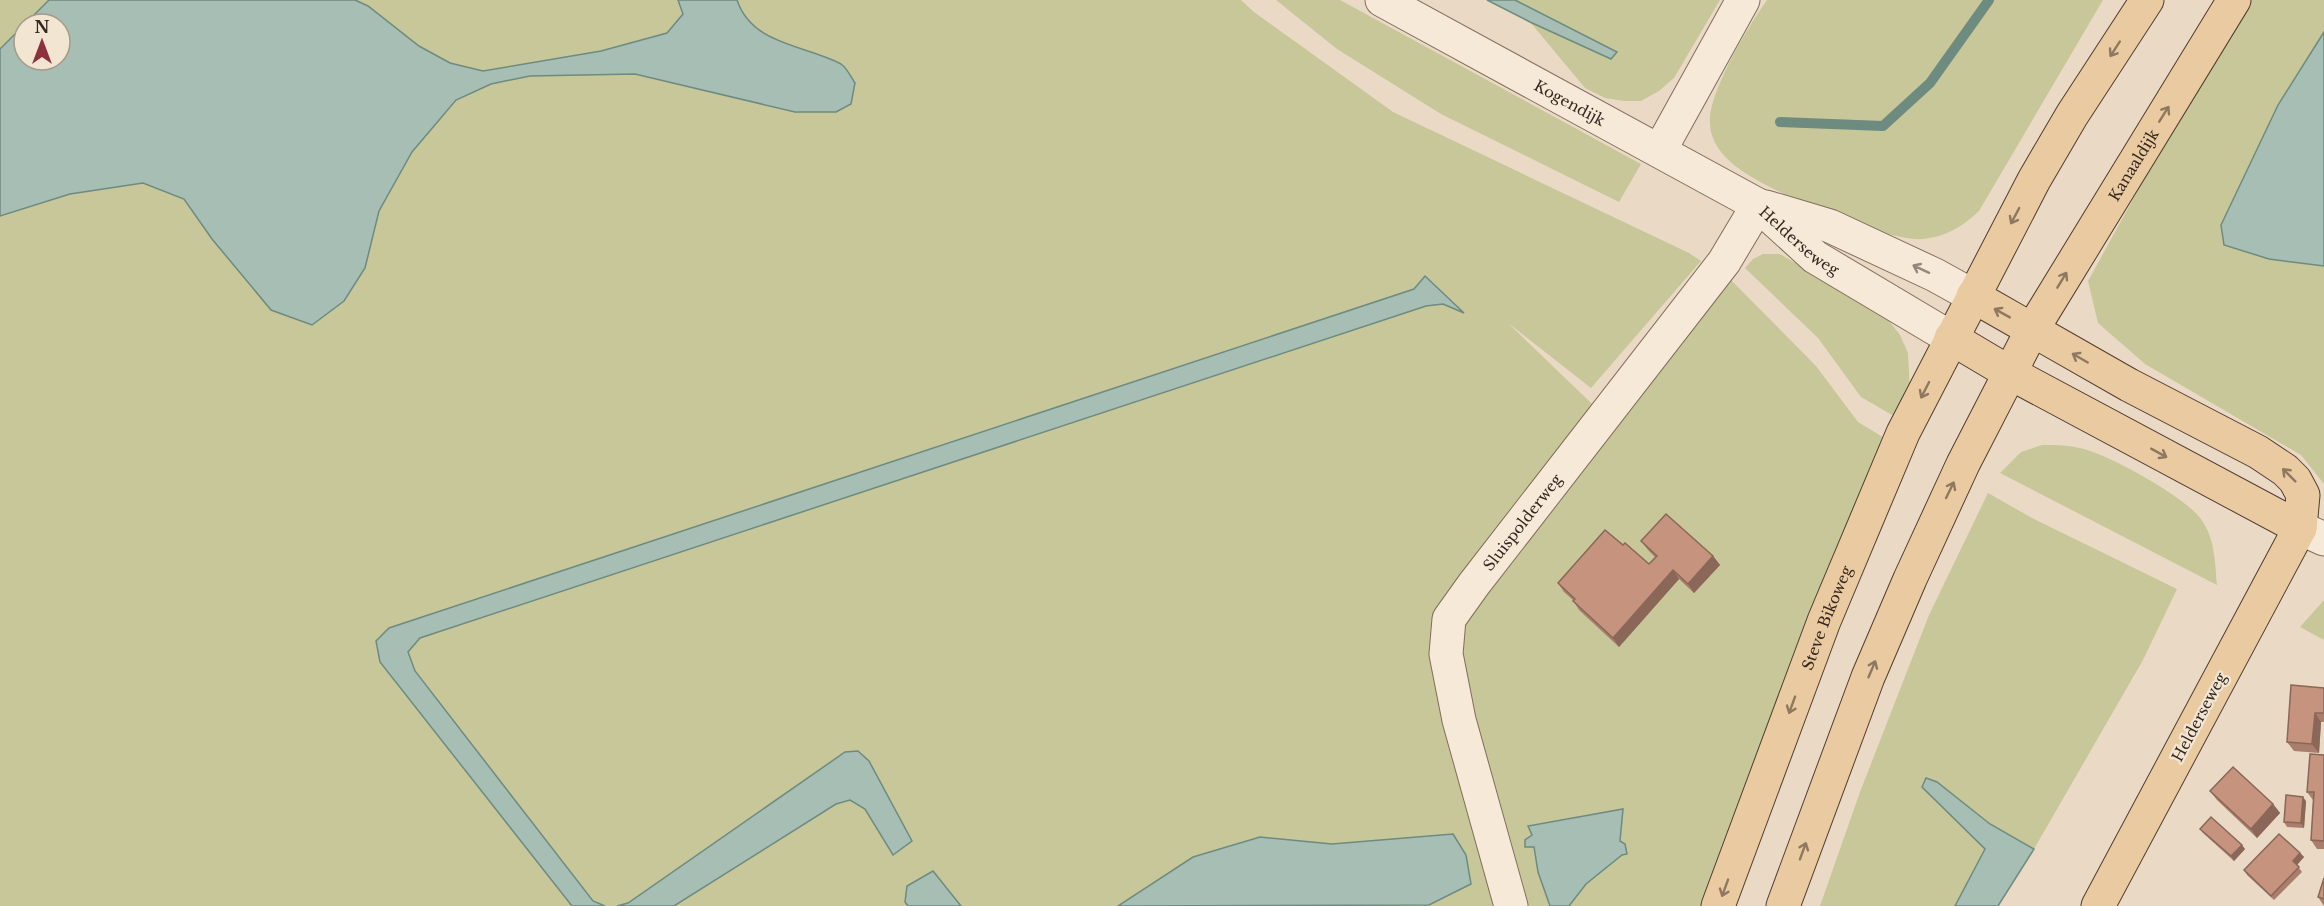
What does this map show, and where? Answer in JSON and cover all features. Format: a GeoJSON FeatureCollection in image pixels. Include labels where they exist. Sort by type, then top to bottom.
{"type":"FeatureCollection","features":[{"type":"Feature","properties":{"kind":"main road"},"geometry":{"type":"LineString","coordinates":[[1783,906],[1840,750],[1896,612],[1947,498],[2032,330],[1973,296],[2034,180],[2072,115],[2147,0]]}},
{"type":"Feature","properties":{"kind":"main road","name":"Kanaaldijk"},"geometry":{"type":"LineString","coordinates":[[2032,330],[2234,0]]}},
{"type":"Feature","properties":{"kind":"main road","name":"Steve Bikoweg"},"geometry":{"type":"LineString","coordinates":[[1718,906],[1824,621],[1865,520],[1904,433],[1973,296]]}},
{"type":"Feature","properties":{"kind":"main road","name":"Helderseweg"},"geometry":{"type":"LineString","coordinates":[[2032,330],[2129,385],[2258,452],[2285,470],[2295,480],[2303,495],[2312,534],[2098,906]]}},
{"type":"Feature","properties":{"kind":"main road"},"geometry":{"type":"LineString","coordinates":[[1951,338],[2010,373],[2312,534]]}},
{"type":"Feature","properties":{"kind":"street","name":"Kogendijk"},"geometry":{"type":"LineString","coordinates":[[1382,0],[1758,205]]}},
{"type":"Feature","properties":{"kind":"street"},"geometry":{"type":"LineString","coordinates":[[1660,150],[1743,0]]}},
{"type":"Feature","properties":{"kind":"street","name":"Helderseweg"},"geometry":{"type":"LineString","coordinates":[[1758,205],[1830,226],[1935,275],[1973,296]]}},
{"type":"Feature","properties":{"kind":"street","name":"Helderseweg"},"geometry":{"type":"LineString","coordinates":[[1758,205],[1815,257],[1951,338]]}},
{"type":"Feature","properties":{"kind":"street","name":"Sluispolderweg"},"geometry":{"type":"LineString","coordinates":[[1508,895],[1459,720],[1446,654],[1449,619],[1724,262],[1758,205]]}},
{"type":"Feature","properties":{"kind":"green space"},"geometry":{"type":"Polygon","coordinates":[[[0,0],[1241,0],[1254,12],[1393,112],[1689,253],[1701,261],[1591,388],[1508,323],[1615,426],[1729,278],[1816,366],[1858,422],[1886,439],[1774,706],[1702,906],[0,906],[0,0]]]}},
{"type":"Feature","properties":{"kind":"green space"},"geometry":{"type":"Polygon","coordinates":[[[1276,0],[1340,0],[1641,164],[1619,202],[1441,114],[1337,49],[1276,0]]]}},
{"type":"Feature","properties":{"kind":"green space"},"geometry":{"type":"Polygon","coordinates":[[[1515,0],[1720,0],[1674,78],[1659,91],[1641,101],[1624,101],[1605,98],[1585,88],[1530,22],[1611,58],[1616,52],[1515,0]]]}},
{"type":"Feature","properties":{"kind":"green space"},"geometry":{"type":"Polygon","coordinates":[[[1767,0],[2103,0],[1979,211],[1954,230],[1923,239],[1883,233],[1800,202],[1753,178],[1727,159],[1718,148],[1712,136],[1711,110],[1722,77],[1767,0]]]}},
{"type":"Feature","properties":{"kind":"green space"},"geometry":{"type":"Polygon","coordinates":[[[2246,0],[2324,0],[2324,32],[2278,105],[2269,259],[2324,266],[2324,484],[2301,455],[2145,364],[2098,323],[2088,281],[2224,34],[2246,0]]]}},
{"type":"Feature","properties":{"kind":"green space"},"geometry":{"type":"Polygon","coordinates":[[[1763,254],[1780,254],[1885,316],[1900,335],[1908,353],[1910,391],[1899,419],[1861,397],[1818,338],[1745,268],[1753,259],[1763,254]]]}},
{"type":"Feature","properties":{"kind":"green space"},"geometry":{"type":"Polygon","coordinates":[[[2042,445],[2074,447],[2096,453],[2147,478],[2180,500],[2206,526],[2214,551],[2217,585],[2000,473],[2021,452],[2042,445]]]}},
{"type":"Feature","properties":{"kind":"green space"},"geometry":{"type":"Polygon","coordinates":[[[1988,493],[2032,518],[2177,589],[2143,660],[2034,849],[1990,824],[1937,782],[1940,804],[1985,849],[1955,906],[1820,906],[1860,792],[1929,615],[1988,493]]]}},
{"type":"Feature","properties":{"kind":"green space"},"geometry":{"type":"Polygon","coordinates":[[[2324,600],[2324,640],[2300,627],[2324,600]]]}},
{"type":"Feature","properties":{"kind":"shaded area"},"geometry":{"type":"Polygon","coordinates":[[[49,0],[355,0],[368,6],[419,46],[450,63],[483,71],[601,51],[667,33],[683,14],[678,0],[737,0],[744,15],[767,35],[841,64],[855,83],[851,104],[836,112],[795,112],[635,74],[530,76],[491,84],[456,100],[412,152],[379,211],[365,268],[344,301],[312,325],[271,310],[212,239],[184,199],[143,183],[70,194],[0,216],[0,49],[12,37],[12,72],[72,72],[72,12],[37,12],[49,0]]]}},
{"type":"Feature","properties":{"kind":"shaded area"},"geometry":{"type":"Polygon","coordinates":[[[1487,0],[1515,0],[1617,52],[1611,59],[1487,0]]]}},
{"type":"Feature","properties":{"kind":"shaded area"},"geometry":{"type":"Polygon","coordinates":[[[2324,32],[2324,266],[2269,259],[2224,245],[2221,225],[2278,105],[2324,32]]]}},
{"type":"Feature","properties":{"kind":"shaded area"},"geometry":{"type":"Polygon","coordinates":[[[1425,276],[1464,313],[1443,304],[1426,306],[420,638],[408,652],[415,671],[593,901],[605,906],[572,906],[380,662],[376,641],[389,628],[1414,289],[1425,276]]]}},
{"type":"Feature","properties":{"kind":"shaded area"},"geometry":{"type":"Polygon","coordinates":[[[858,751],[869,761],[912,841],[893,855],[865,809],[850,800],[836,804],[674,906],[617,906],[628,903],[845,752],[858,751]]]}},
{"type":"Feature","properties":{"kind":"shaded area"},"geometry":{"type":"Polygon","coordinates":[[[1926,778],[1937,782],[1990,824],[2034,849],[1998,906],[1955,906],[1985,849],[1922,787],[1926,778]]]}},
{"type":"Feature","properties":{"kind":"shaded area"},"geometry":{"type":"Polygon","coordinates":[[[1623,809],[1620,841],[1625,844],[1627,854],[1622,855],[1586,884],[1569,906],[1550,906],[1538,872],[1534,847],[1525,847],[1525,840],[1532,835],[1528,826],[1623,809]]]}},
{"type":"Feature","properties":{"kind":"shaded area"},"geometry":{"type":"Polygon","coordinates":[[[1453,834],[1466,855],[1471,884],[1429,905],[1118,906],[1193,857],[1260,837],[1332,844],[1453,834]]]}},
{"type":"Feature","properties":{"kind":"shaded area"},"geometry":{"type":"Polygon","coordinates":[[[933,871],[961,906],[908,906],[905,902],[907,886],[933,871]]]}},
{"type":"Feature","properties":{"kind":"building"},"geometry":{"type":"Polygon","coordinates":[[[1666,514],[1713,556],[1688,584],[1673,570],[1613,638],[1573,601],[1575,599],[1558,583],[1605,530],[1623,545],[1625,543],[1649,564],[1657,556],[1641,541],[1666,514]]]}},
{"type":"Feature","properties":{"kind":"building"},"geometry":{"type":"Polygon","coordinates":[[[2291,685],[2324,688],[2324,713],[2315,713],[2312,744],[2287,742],[2291,685]]]}},
{"type":"Feature","properties":{"kind":"building"},"geometry":{"type":"Polygon","coordinates":[[[2310,754],[2324,755],[2324,841],[2311,840],[2314,792],[2307,792],[2310,754]]]}},
{"type":"Feature","properties":{"kind":"building"},"geometry":{"type":"Polygon","coordinates":[[[2233,767],[2273,804],[2251,829],[2210,791],[2233,767]]]}},
{"type":"Feature","properties":{"kind":"building"},"geometry":{"type":"Polygon","coordinates":[[[2286,795],[2303,797],[2301,823],[2284,822],[2286,795]]]}},
{"type":"Feature","properties":{"kind":"building"},"geometry":{"type":"Polygon","coordinates":[[[2211,817],[2242,845],[2231,856],[2200,829],[2211,817]]]}},
{"type":"Feature","properties":{"kind":"building"},"geometry":{"type":"Polygon","coordinates":[[[2279,834],[2300,853],[2293,861],[2299,867],[2271,896],[2244,870],[2279,834]]]}},
{"type":"Feature","properties":{"kind":"building"},"geometry":{"type":"Polygon","coordinates":[[[2324,878],[2324,899],[2318,897],[2324,878]]]}},
{"type":"Feature","properties":{"kind":"waterway"},"geometry":{"type":"LineString","coordinates":[[1780,122],[1883,126],[1930,83],[1989,0]]}}]}
